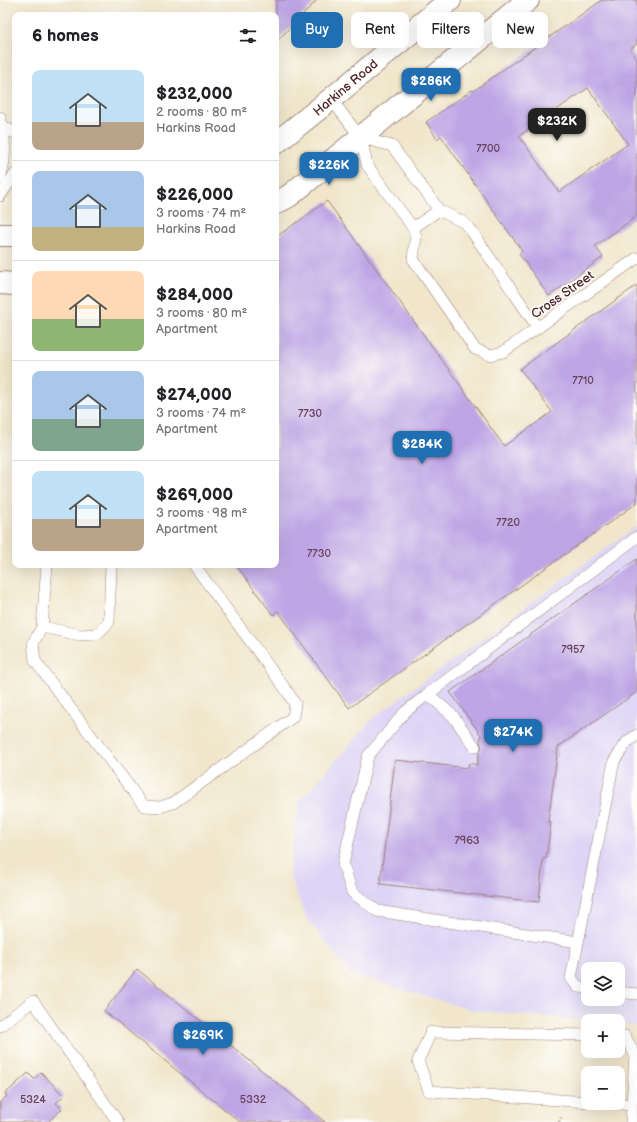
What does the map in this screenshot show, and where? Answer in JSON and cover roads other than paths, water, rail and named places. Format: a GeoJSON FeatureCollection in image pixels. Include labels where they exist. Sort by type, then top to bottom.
{"type":"FeatureCollection","features":[{"type":"Feature","properties":{"kind":"street","name":"Harkins Road"},"geometry":{"type":"LineString","coordinates":[[279,141],[450,0]]}},
{"type":"Feature","properties":{"kind":"street"},"geometry":{"type":"LineString","coordinates":[[279,201],[289,196],[361,138],[528,0]]}},
{"type":"Feature","properties":{"kind":"street"},"geometry":{"type":"LineString","coordinates":[[0,235],[12,235]]}},
{"type":"Feature","properties":{"kind":"street"},"geometry":{"type":"LineString","coordinates":[[0,283],[12,284]]}},
{"type":"Feature","properties":{"kind":"lane"},"geometry":{"type":"LineString","coordinates":[[331,99],[361,138],[367,165],[413,228],[439,210]]}},
{"type":"Feature","properties":{"kind":"lane"},"geometry":{"type":"LineString","coordinates":[[1,122],[12,131]]}},
{"type":"Feature","properties":{"kind":"lane"},"geometry":{"type":"LineString","coordinates":[[0,139],[1,122]]}},
{"type":"Feature","properties":{"kind":"lane"},"geometry":{"type":"LineString","coordinates":[[0,179],[4,161],[1,122]]}},
{"type":"Feature","properties":{"kind":"lane"},"geometry":{"type":"LineString","coordinates":[[361,138],[392,146],[439,210],[463,222],[470,229],[538,328]]}},
{"type":"Feature","properties":{"kind":"lane"},"geometry":{"type":"LineString","coordinates":[[0,196],[12,178]]}},
{"type":"Feature","properties":{"kind":"lane","name":"Cross Street"},"geometry":{"type":"LineString","coordinates":[[413,228],[416,236],[413,259],[475,349],[490,355],[503,352],[637,258]]}},
{"type":"Feature","properties":{"kind":"lane"},"geometry":{"type":"LineString","coordinates":[[578,942],[377,912],[352,892],[343,864],[368,756],[405,712],[637,537]]}},
{"type":"Feature","properties":{"kind":"lane"},"geometry":{"type":"LineString","coordinates":[[47,568],[42,627],[33,643],[35,661],[144,806],[160,807],[173,802],[293,717],[295,704],[196,568]]}},
{"type":"Feature","properties":{"kind":"lane"},"geometry":{"type":"LineString","coordinates":[[42,627],[80,635],[96,634],[109,622],[111,568]]}},
{"type":"Feature","properties":{"kind":"lane"},"geometry":{"type":"LineString","coordinates":[[428,694],[453,716],[475,747]]}},
{"type":"Feature","properties":{"kind":"lane"},"geometry":{"type":"LineString","coordinates":[[581,987],[578,987],[571,978],[614,760],[627,742],[637,735]]}},
{"type":"Feature","properties":{"kind":"lane"},"geometry":{"type":"LineString","coordinates":[[625,993],[637,994]]}},
{"type":"Feature","properties":{"kind":"lane"},"geometry":{"type":"LineString","coordinates":[[0,1026],[34,1001],[118,1122]]}},
{"type":"Feature","properties":{"kind":"lane"},"geometry":{"type":"LineString","coordinates":[[581,1035],[432,1032],[418,1061],[429,1091],[581,1102]]}},
{"type":"Feature","properties":{"kind":"lane"},"geometry":{"type":"LineString","coordinates":[[625,1036],[635,1055],[631,1122]]}},
{"type":"Feature","properties":{"kind":"lane"},"geometry":{"type":"LineString","coordinates":[[625,1104],[632,1104]]}}]}
